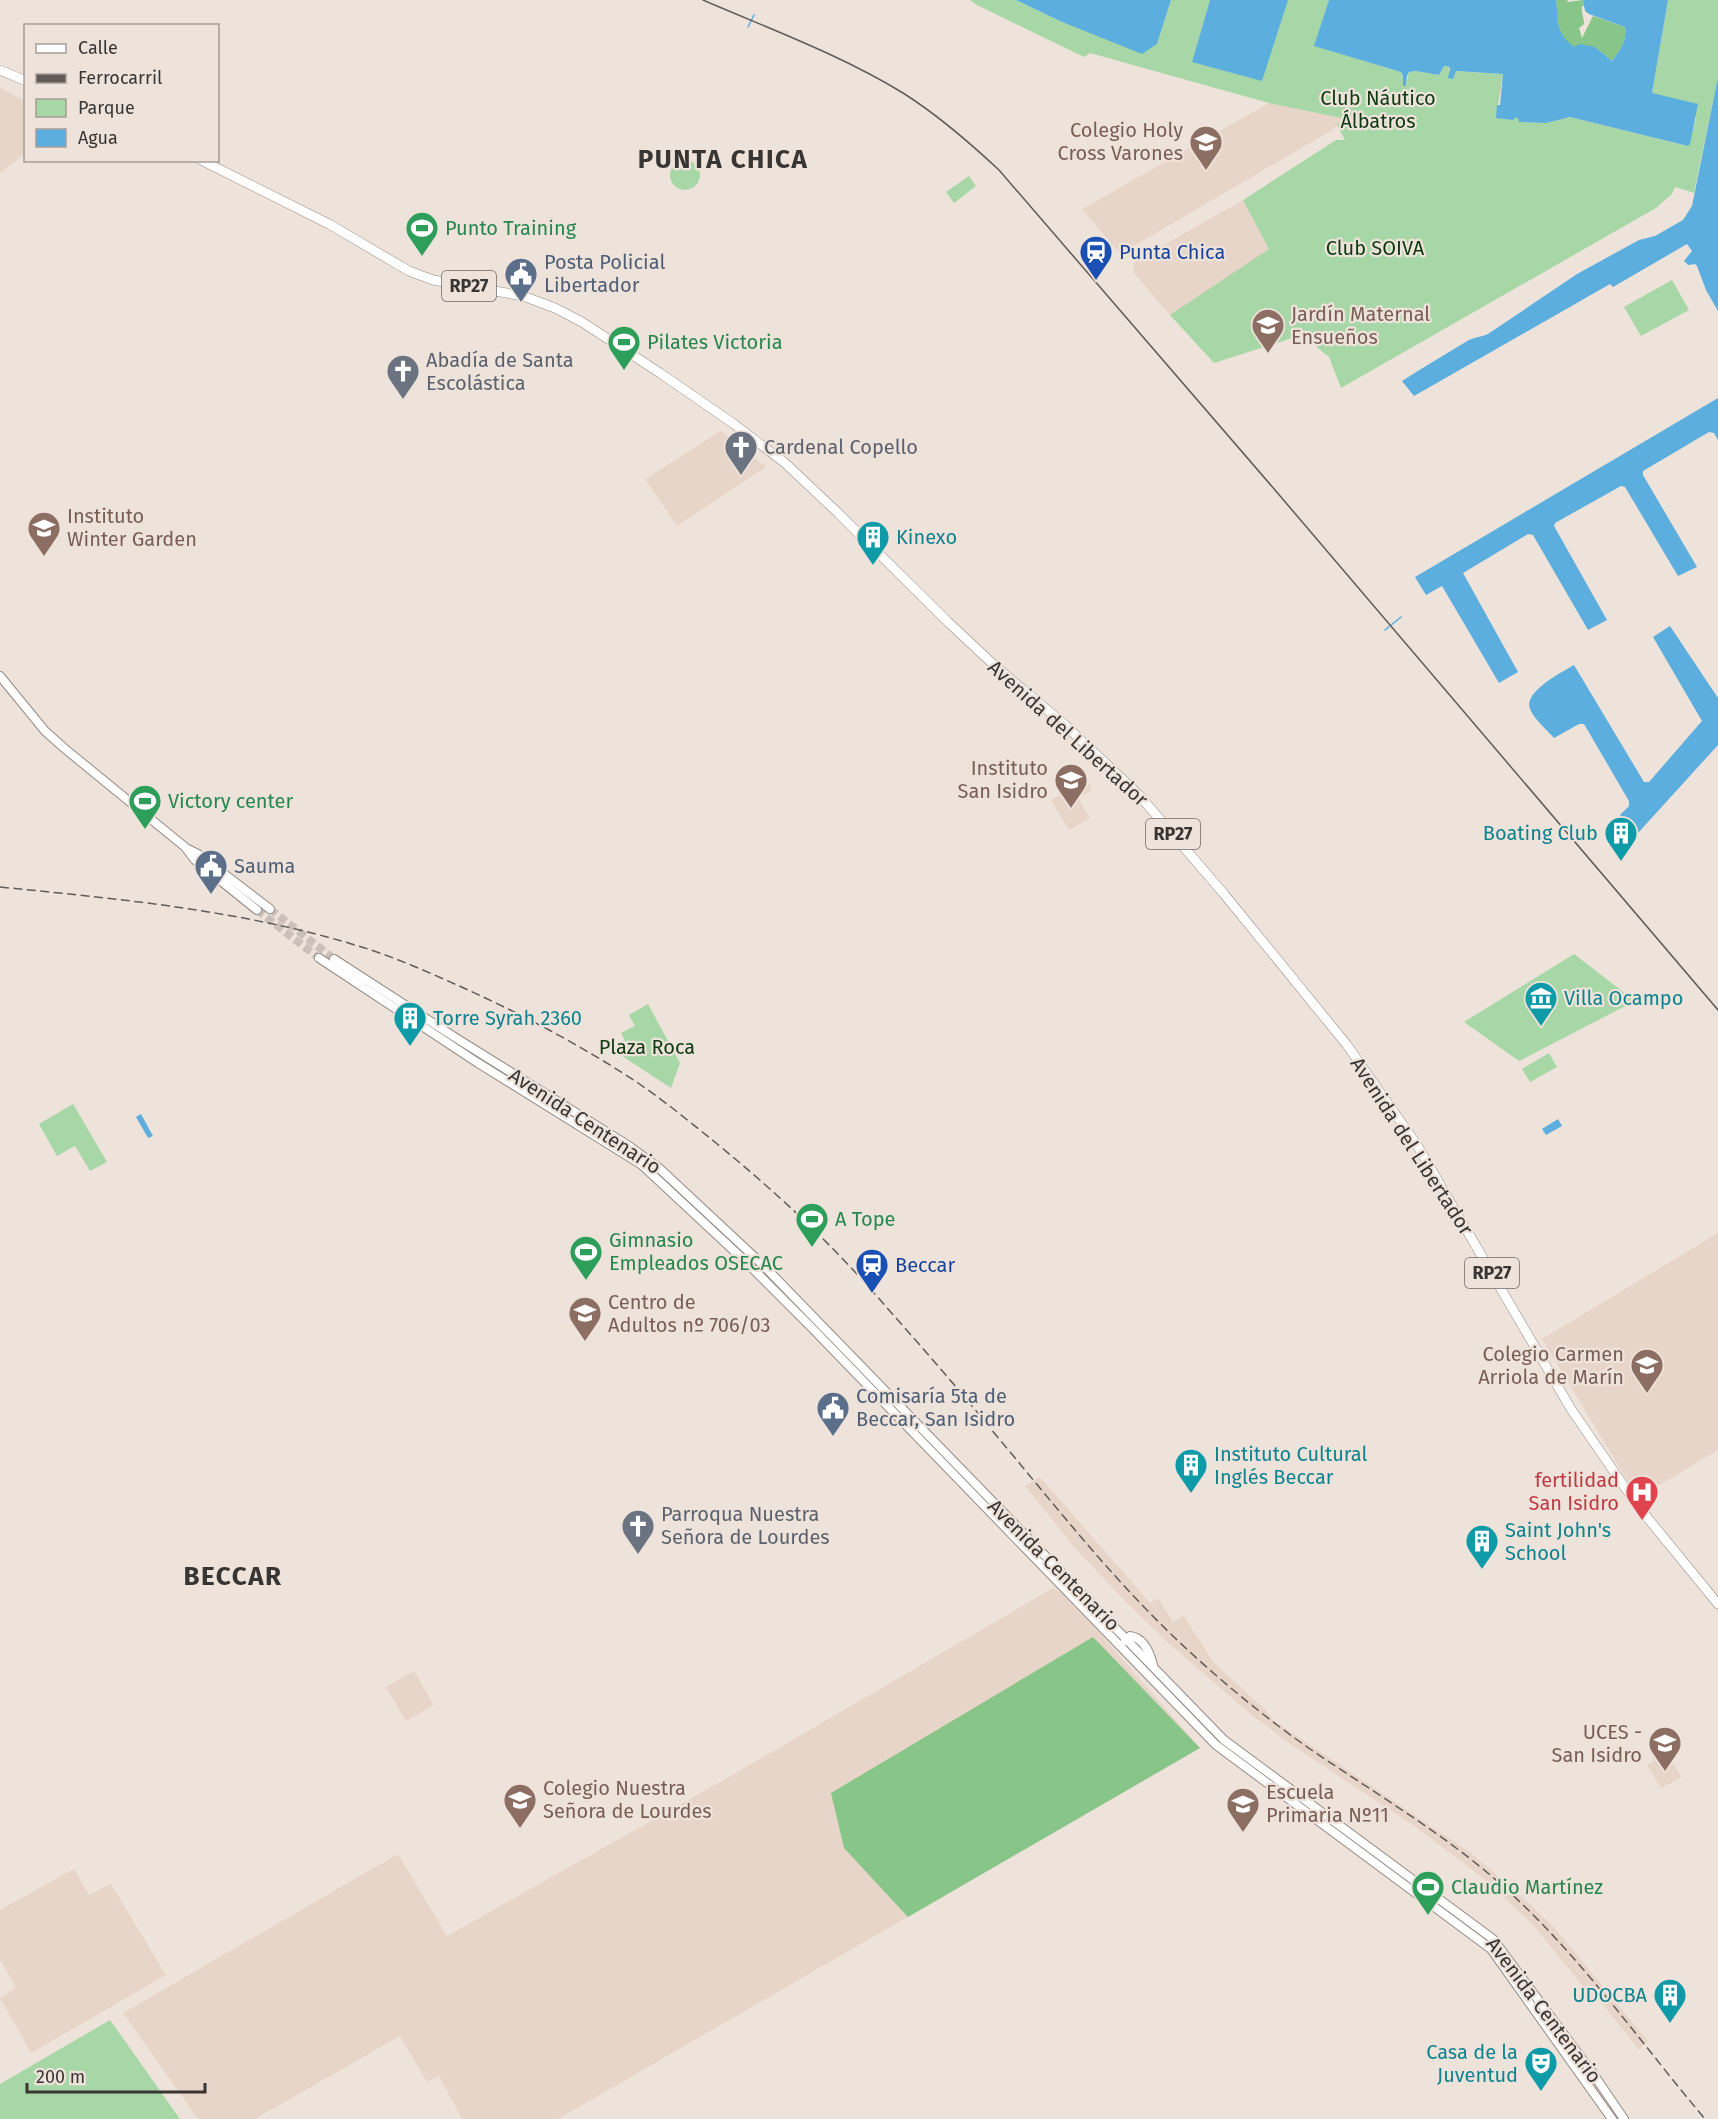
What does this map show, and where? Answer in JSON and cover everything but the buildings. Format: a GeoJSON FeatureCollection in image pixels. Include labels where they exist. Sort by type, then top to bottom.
{"type":"FeatureCollection","features":[{"type":"Feature","properties":{"kind":"main road"},"geometry":{"type":"LineString","coordinates":[[0,70],[24,80]]}},
{"type":"Feature","properties":{"kind":"main road","name":"Avenida del Libertador"},"geometry":{"type":"LineString","coordinates":[[205,162],[329,224],[410,271],[433,280],[523,296],[555,308],[582,322],[660,373],[734,424],[785,463],[994,665],[1065,725],[1139,795],[1224,894],[1347,1045],[1417,1145],[1571,1409],[1637,1505],[1718,1604]]}},
{"type":"Feature","properties":{"kind":"main road"},"geometry":{"type":"LineString","coordinates":[[0,676],[58,743],[257,910]]}},
{"type":"Feature","properties":{"kind":"main road"},"geometry":{"type":"LineString","coordinates":[[184,847],[198,854],[270,909]]}},
{"type":"Feature","properties":{"kind":"main road","name":"Avenida Centenario"},"geometry":{"type":"LineString","coordinates":[[319,958],[448,1044],[624,1153],[654,1176],[746,1262],[1124,1643]]}},
{"type":"Feature","properties":{"kind":"main road","name":"Avenida Centenario"},"geometry":{"type":"LineString","coordinates":[[334,958],[456,1038],[629,1146],[659,1168],[754,1256],[885,1389],[1216,1744],[1491,1949],[1612,2119]]}},
{"type":"Feature","properties":{"kind":"main road","name":"Avenida Centenario"},"geometry":{"type":"LineString","coordinates":[[1124,1643],[1130,1636],[1137,1638],[1150,1652],[1154,1668],[1224,1740],[1493,1939],[1594,2075],[1623,2119]]}},
{"type":"Feature","properties":{"kind":"shaded area"},"geometry":{"type":"Polygon","coordinates":[[[0,88],[24,100],[24,155],[0,173],[0,88]]]}},
{"type":"Feature","properties":{"kind":"shaded area","name":"Colegio Holy Cross Varones"},"geometry":{"type":"Polygon","coordinates":[[[1269,103],[1346,119],[1329,132],[1120,254],[1082,209],[1269,103]]]}},
{"type":"Feature","properties":{"kind":"shaded area"},"geometry":{"type":"Polygon","coordinates":[[[1243,200],[1270,249],[1170,315],[1133,272],[1134,262],[1243,200]]]}},
{"type":"Feature","properties":{"kind":"shaded area"},"geometry":{"type":"Polygon","coordinates":[[[721,431],[766,467],[677,526],[645,479],[721,431]]]}},
{"type":"Feature","properties":{"kind":"shaded area","name":"Instituto San Isidro"},"geometry":{"type":"Polygon","coordinates":[[[1086,780],[1092,790],[1078,798],[1090,818],[1069,830],[1051,800],[1086,780]]]}},
{"type":"Feature","properties":{"kind":"shaded area","name":"Colegio Carmen Arriola de Marín"},"geometry":{"type":"Polygon","coordinates":[[[1718,1233],[1718,1450],[1638,1498],[1542,1339],[1718,1233]]]}},
{"type":"Feature","properties":{"kind":"shaded area"},"geometry":{"type":"Polygon","coordinates":[[[1040,1477],[1150,1603],[1158,1598],[1173,1622],[1184,1616],[1214,1663],[1266,1710],[1273,1720],[1471,1853],[1529,1903],[1553,1926],[1648,2041],[1639,2050],[1598,1998],[1594,2000],[1534,1926],[1483,1878],[1413,1825],[1289,1743],[1254,1717],[1167,1642],[1076,1549],[1025,1486],[1040,1477]]]}},
{"type":"Feature","properties":{"kind":"shaded area"},"geometry":{"type":"Polygon","coordinates":[[[1053,1588],[1061,1593],[1098,1631],[1200,1748],[558,2119],[462,2119],[439,2076],[427,2082],[400,2036],[255,2119],[198,2119],[123,2013],[398,1854],[447,1936],[722,1781],[1053,1588]]]}},
{"type":"Feature","properties":{"kind":"shaded area"},"geometry":{"type":"Polygon","coordinates":[[[414,1671],[434,1705],[406,1721],[386,1687],[414,1671]]]}},
{"type":"Feature","properties":{"kind":"shaded area","name":"UCES - San Isidro"},"geometry":{"type":"Polygon","coordinates":[[[1659,1753],[1668,1767],[1674,1764],[1682,1777],[1661,1788],[1647,1765],[1654,1761],[1652,1758],[1659,1753]]]}},
{"type":"Feature","properties":{"kind":"shaded area"},"geometry":{"type":"Polygon","coordinates":[[[74,1869],[89,1895],[111,1884],[166,1975],[31,2053],[0,1998],[16,1988],[0,1959],[0,1910],[74,1869]]]}},
{"type":"Feature","properties":{"kind":"green space"},"geometry":{"type":"Polygon","coordinates":[[[970,0],[1016,0],[1060,21],[1157,44],[1171,0],[1210,0],[1192,62],[1288,0],[1329,0],[1315,46],[1401,72],[1406,86],[1409,72],[1439,75],[1444,66],[1448,66],[1452,79],[1455,71],[1503,74],[1496,118],[1519,118],[1519,122],[1546,123],[1570,117],[1688,146],[1696,118],[1652,93],[1668,0],[1718,0],[1718,77],[1694,193],[1675,187],[1672,194],[1656,208],[1341,388],[1329,357],[1302,335],[1214,363],[1170,315],[1269,249],[1243,200],[1336,140],[1345,140],[1337,125],[1346,119],[1269,103],[1090,53],[1084,57],[970,0]]]}},
{"type":"Feature","properties":{"kind":"green space"},"geometry":{"type":"Polygon","coordinates":[[[1556,0],[1567,0],[1568,2],[1583,0],[1584,24],[1579,28],[1582,38],[1593,16],[1625,27],[1624,41],[1612,61],[1595,47],[1575,48],[1564,40],[1559,28],[1556,0]]]}},
{"type":"Feature","properties":{"kind":"green space"},"geometry":{"type":"Polygon","coordinates":[[[685,160],[696,164],[700,175],[696,186],[685,190],[674,186],[670,175],[674,164],[685,160]]]}},
{"type":"Feature","properties":{"kind":"green space"},"geometry":{"type":"Polygon","coordinates":[[[969,176],[976,186],[954,203],[946,192],[969,176]]]}},
{"type":"Feature","properties":{"kind":"green space"},"geometry":{"type":"Polygon","coordinates":[[[1672,280],[1689,310],[1641,336],[1624,307],[1672,280]]]}},
{"type":"Feature","properties":{"kind":"green space","name":"Villa Ocampo"},"geometry":{"type":"Polygon","coordinates":[[[1574,954],[1635,1001],[1519,1061],[1464,1022],[1574,954]]]}},
{"type":"Feature","properties":{"kind":"green space","name":"Plaza Roca"},"geometry":{"type":"Polygon","coordinates":[[[648,1004],[680,1063],[671,1088],[613,1050],[626,1043],[621,1033],[635,1026],[629,1015],[648,1004]]]}},
{"type":"Feature","properties":{"kind":"green space"},"geometry":{"type":"Polygon","coordinates":[[[1549,1053],[1557,1067],[1530,1082],[1522,1069],[1549,1053]]]}},
{"type":"Feature","properties":{"kind":"green space"},"geometry":{"type":"Polygon","coordinates":[[[73,1104],[107,1162],[90,1171],[75,1146],[57,1156],[39,1124],[73,1104]]]}},
{"type":"Feature","properties":{"kind":"green space"},"geometry":{"type":"Polygon","coordinates":[[[1093,1637],[1200,1748],[908,1917],[844,1848],[831,1793],[1093,1637]]]}},
{"type":"Feature","properties":{"kind":"green space"},"geometry":{"type":"Polygon","coordinates":[[[110,2020],[180,2119],[0,2119],[0,2084],[110,2020]]]}},
{"type":"Feature","properties":{"kind":"water"},"geometry":{"type":"Polygon","coordinates":[[[1016,0],[1171,0],[1157,44],[1142,54],[1060,21],[1016,0]]]}},
{"type":"Feature","properties":{"kind":"water"},"geometry":{"type":"Polygon","coordinates":[[[1210,0],[1288,0],[1262,81],[1192,62],[1210,0]]]}},
{"type":"Feature","properties":{"kind":"water"},"geometry":{"type":"Polygon","coordinates":[[[1329,0],[1556,0],[1559,26],[1568,42],[1574,47],[1580,44],[1595,47],[1612,61],[1624,41],[1625,27],[1589,14],[1585,11],[1583,0],[1668,0],[1652,93],[1698,104],[1690,144],[1688,146],[1570,117],[1546,123],[1519,122],[1518,118],[1514,120],[1496,118],[1497,105],[1500,105],[1503,74],[1456,71],[1453,79],[1448,78],[1450,69],[1444,66],[1439,75],[1409,72],[1406,86],[1403,86],[1401,72],[1314,46],[1329,0]]]}},
{"type":"Feature","properties":{"kind":"water"},"geometry":{"type":"Polygon","coordinates":[[[1718,77],[1718,311],[1706,290],[1697,266],[1688,265],[1684,261],[1692,251],[1687,244],[1613,287],[1610,284],[1414,396],[1402,381],[1469,340],[1488,334],[1577,274],[1639,240],[1655,236],[1683,220],[1692,206],[1718,77]]]}},
{"type":"Feature","properties":{"kind":"water"},"geometry":{"type":"Polygon","coordinates":[[[1718,398],[1718,440],[1714,433],[1709,432],[1643,471],[1643,475],[1697,567],[1678,576],[1625,487],[1621,486],[1555,523],[1554,526],[1607,620],[1588,630],[1533,535],[1528,534],[1463,573],[1518,672],[1499,683],[1442,586],[1426,595],[1415,577],[1718,398]]]}},
{"type":"Feature","properties":{"kind":"water"},"geometry":{"type":"Polygon","coordinates":[[[1670,626],[1718,698],[1718,745],[1638,833],[1620,815],[1629,806],[1629,801],[1584,724],[1579,724],[1554,738],[1534,717],[1529,703],[1532,696],[1545,683],[1574,665],[1644,782],[1649,782],[1702,721],[1653,637],[1670,626]]]}},
{"type":"Feature","properties":{"kind":"water"},"geometry":{"type":"Polygon","coordinates":[[[141,1114],[153,1136],[148,1138],[136,1117],[141,1114]]]}},
{"type":"Feature","properties":{"kind":"water"},"geometry":{"type":"Polygon","coordinates":[[[1558,1119],[1562,1126],[1546,1135],[1542,1129],[1558,1119]]]}},
{"type":"Feature","properties":{"kind":"waterway"},"geometry":{"type":"LineString","coordinates":[[748,27],[754,15]]}},
{"type":"Feature","properties":{"kind":"waterway"},"geometry":{"type":"LineString","coordinates":[[1385,630],[1401,617]]}},
{"type":"Feature","properties":{"kind":"tunnel"},"geometry":{"type":"LineString","coordinates":[[270,909],[334,959]]}},
{"type":"Feature","properties":{"kind":"tunnel"},"geometry":{"type":"LineString","coordinates":[[257,910],[319,958]]}},
{"type":"Feature","properties":{"kind":"tram line"},"geometry":{"type":"LineString","coordinates":[[703,0],[805,43],[879,79],[916,101],[965,139],[999,170],[1718,1010]]}},
{"type":"Feature","properties":{"kind":"railway"},"geometry":{"type":"LineString","coordinates":[[0,887],[134,901],[224,914],[312,933],[369,949],[425,971],[510,1010],[575,1045],[648,1090],[756,1177],[813,1229],[849,1266],[948,1377],[1105,1564],[1191,1653],[1275,1723],[1446,1840],[1520,1902],[1576,1961],[1705,2119]]}},
{"type":"Feature","properties":{"kind":"place","name":"Colegio Holy Cross Varones"},"geometry":{"type":"Point","coordinates":[1206,171]}},
{"type":"Feature","properties":{"kind":"place","name":"Punto Training"},"geometry":{"type":"Point","coordinates":[422,257]}},
{"type":"Feature","properties":{"kind":"place","name":"Punta Chica"},"geometry":{"type":"Point","coordinates":[1096,281]}},
{"type":"Feature","properties":{"kind":"place","name":"Posta Policial Libertador"},"geometry":{"type":"Point","coordinates":[521,303]}},
{"type":"Feature","properties":{"kind":"place","name":"Jardín Maternal Ensueños"},"geometry":{"type":"Point","coordinates":[1268,354]}},
{"type":"Feature","properties":{"kind":"place","name":"Pilates Victoria"},"geometry":{"type":"Point","coordinates":[624,371]}},
{"type":"Feature","properties":{"kind":"place","name":"Abadía de Santa Escolástica"},"geometry":{"type":"Point","coordinates":[403,400]}},
{"type":"Feature","properties":{"kind":"place","name":"Cardenal Copello"},"geometry":{"type":"Point","coordinates":[741,476]}},
{"type":"Feature","properties":{"kind":"place","name":"Instituto Winter Garden"},"geometry":{"type":"Point","coordinates":[44,557]}},
{"type":"Feature","properties":{"kind":"place","name":"Kinexo"},"geometry":{"type":"Point","coordinates":[873,566]}},
{"type":"Feature","properties":{"kind":"place","name":"Instituto San Isidro"},"geometry":{"type":"Point","coordinates":[1071,809]}},
{"type":"Feature","properties":{"kind":"place","name":"Victory center"},"geometry":{"type":"Point","coordinates":[145,830]}},
{"type":"Feature","properties":{"kind":"place","name":"Boating Club"},"geometry":{"type":"Point","coordinates":[1621,862]}},
{"type":"Feature","properties":{"kind":"place","name":"Sauma"},"geometry":{"type":"Point","coordinates":[211,895]}},
{"type":"Feature","properties":{"kind":"place","name":"Villa Ocampo"},"geometry":{"type":"Point","coordinates":[1541,1027]}},
{"type":"Feature","properties":{"kind":"place","name":"Torre Syrah 2360"},"geometry":{"type":"Point","coordinates":[410,1047]}},
{"type":"Feature","properties":{"kind":"place","name":"A Tope"},"geometry":{"type":"Point","coordinates":[812,1248]}},
{"type":"Feature","properties":{"kind":"place","name":"Gimnasio Empleados OSECAC"},"geometry":{"type":"Point","coordinates":[586,1281]}},
{"type":"Feature","properties":{"kind":"place","name":"Beccar"},"geometry":{"type":"Point","coordinates":[872,1294]}},
{"type":"Feature","properties":{"kind":"place","name":"Centro de Adultos nº 706/03"},"geometry":{"type":"Point","coordinates":[585,1342]}},
{"type":"Feature","properties":{"kind":"place","name":"Colegio Carmen Arriola de Marín"},"geometry":{"type":"Point","coordinates":[1647,1394]}},
{"type":"Feature","properties":{"kind":"place","name":"Comisaría 5ta de Beccar, San Isidro"},"geometry":{"type":"Point","coordinates":[833,1437]}},
{"type":"Feature","properties":{"kind":"place","name":"Instituto Cultural Inglés Beccar"},"geometry":{"type":"Point","coordinates":[1191,1494]}},
{"type":"Feature","properties":{"kind":"place","name":"fertilidad San Isidro"},"geometry":{"type":"Point","coordinates":[1642,1521]}},
{"type":"Feature","properties":{"kind":"place","name":"Parroqua Nuestra Señora de Lourdes"},"geometry":{"type":"Point","coordinates":[638,1555]}},
{"type":"Feature","properties":{"kind":"place","name":"Saint John's School"},"geometry":{"type":"Point","coordinates":[1482,1570]}},
{"type":"Feature","properties":{"kind":"place","name":"UCES - San Isidro"},"geometry":{"type":"Point","coordinates":[1665,1772]}},
{"type":"Feature","properties":{"kind":"place","name":"Colegio Nuestra Señora de Lourdes"},"geometry":{"type":"Point","coordinates":[520,1829]}},
{"type":"Feature","properties":{"kind":"place","name":"Escuela Primaria Nº11"},"geometry":{"type":"Point","coordinates":[1243,1833]}},
{"type":"Feature","properties":{"kind":"place","name":"Claudio Martínez"},"geometry":{"type":"Point","coordinates":[1428,1916]}},
{"type":"Feature","properties":{"kind":"place","name":"UDOCBA"},"geometry":{"type":"Point","coordinates":[1670,2024]}},
{"type":"Feature","properties":{"kind":"place","name":"Casa de la Juventud"},"geometry":{"type":"Point","coordinates":[1541,2092]}},
{"type":"Feature","properties":{"kind":"district","name":"PUNTA CHICA"},"geometry":{"type":"Point","coordinates":[723,159]}},
{"type":"Feature","properties":{"kind":"district","name":"BECCAR"},"geometry":{"type":"Point","coordinates":[233,1576]}},
{"type":"Feature","properties":{"kind":"park label","name":"Club Náutico Álbatros"},"geometry":{"type":"Point","coordinates":[1378,110]}},
{"type":"Feature","properties":{"kind":"park label","name":"Club SOIVA"},"geometry":{"type":"Point","coordinates":[1375,248]}}]}
